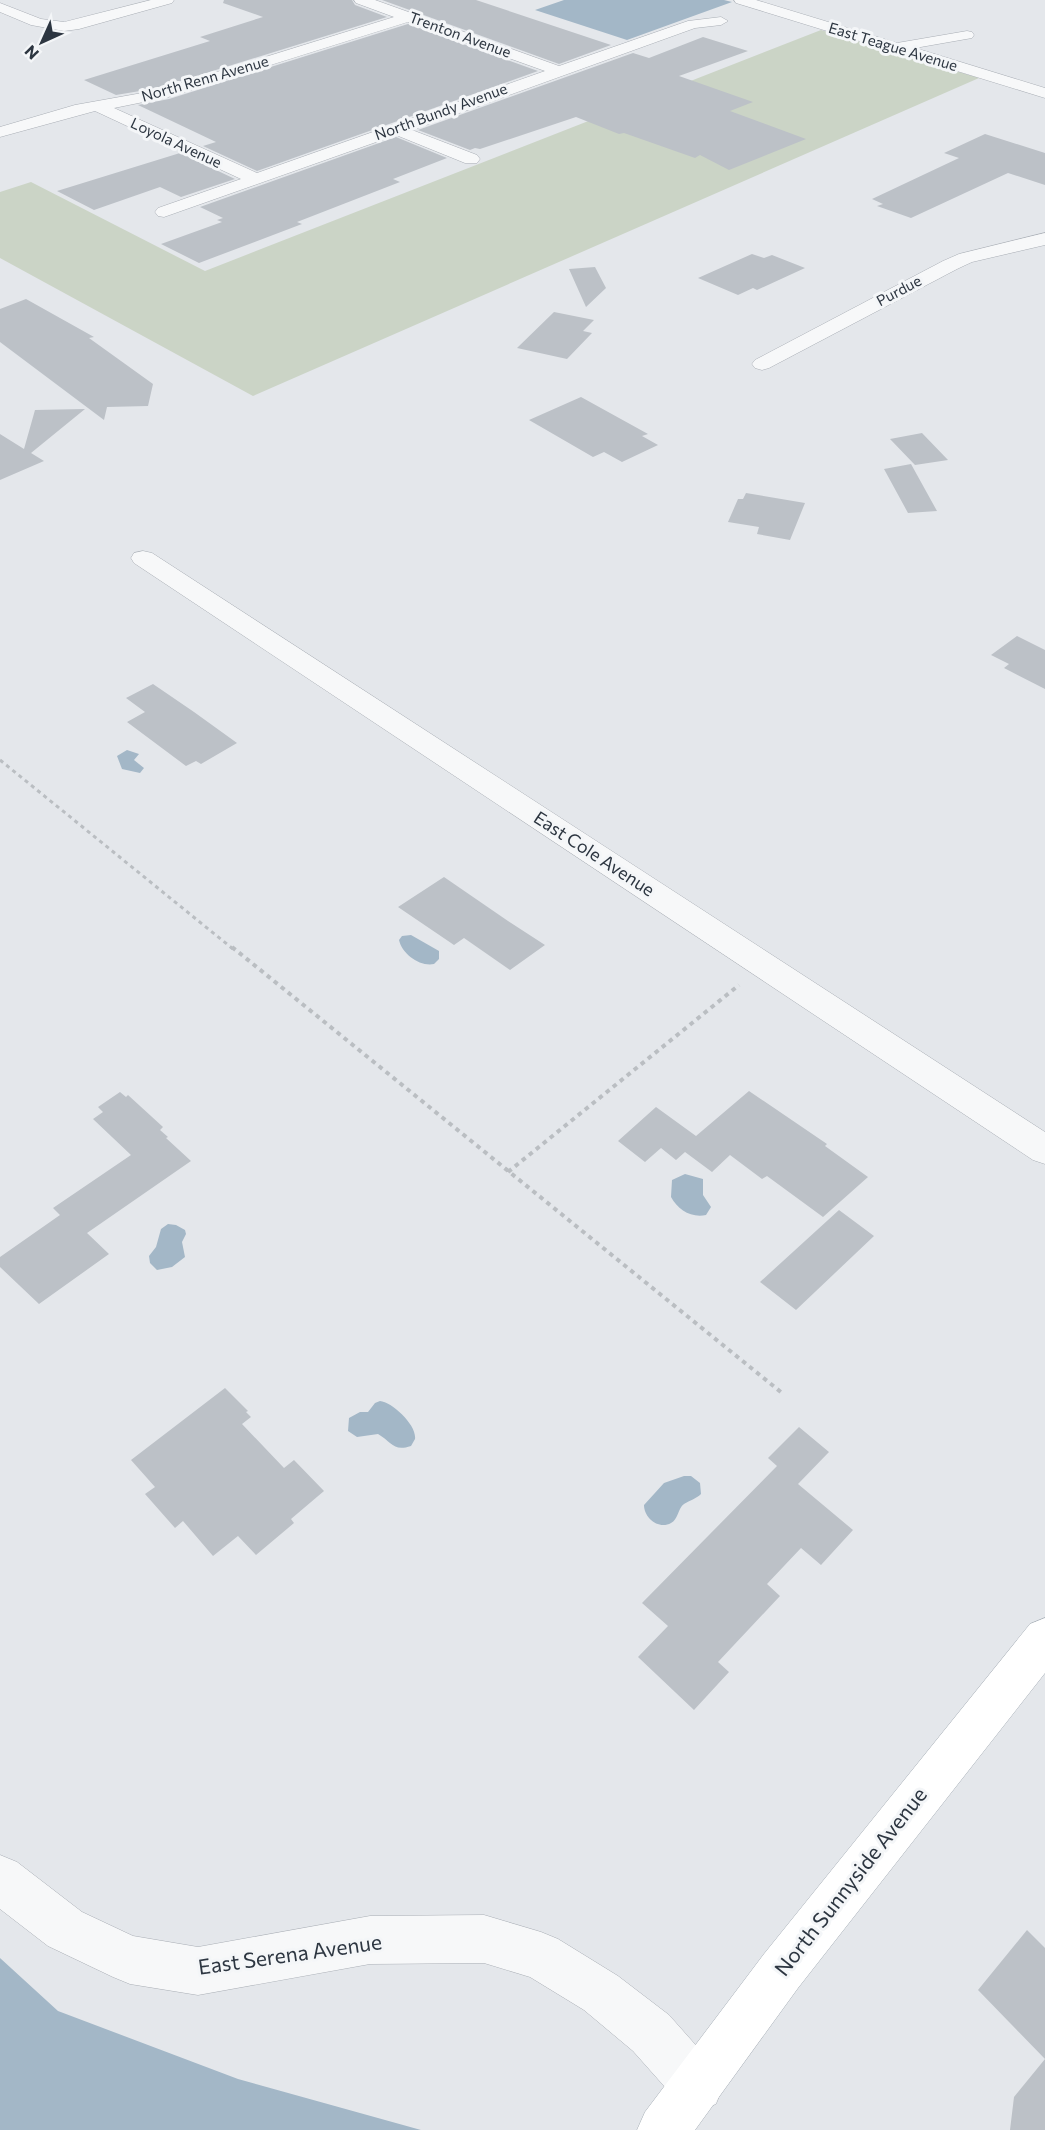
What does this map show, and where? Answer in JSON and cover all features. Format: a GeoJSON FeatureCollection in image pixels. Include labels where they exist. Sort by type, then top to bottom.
{"type":"FeatureCollection","features":[{"type":"Feature","properties":{"kind":"main road","name":"North Sunnyside Avenue"},"geometry":{"type":"LineString","coordinates":[[663,2130],[698,2086],[780,1971],[1045,1640]]}},
{"type":"Feature","properties":{"kind":"street"},"geometry":{"type":"LineString","coordinates":[[0,7],[46,26],[59,28],[74,26],[167,0]]}},
{"type":"Feature","properties":{"kind":"street","name":"Trenton Avenue"},"geometry":{"type":"LineString","coordinates":[[362,0],[558,71]]}},
{"type":"Feature","properties":{"kind":"street","name":"East Teague Avenue"},"geometry":{"type":"LineString","coordinates":[[741,0],[1045,93]]}},
{"type":"Feature","properties":{"kind":"street","name":"North Renn Avenue"},"geometry":{"type":"LineString","coordinates":[[0,132],[56,115],[172,91],[408,17]]}},
{"type":"Feature","properties":{"kind":"street","name":"North Bundy Avenue"},"geometry":{"type":"LineString","coordinates":[[164,212],[693,24],[721,21]]}},
{"type":"Feature","properties":{"kind":"street"},"geometry":{"type":"LineString","coordinates":[[895,47],[967,35]]}},
{"type":"Feature","properties":{"kind":"street","name":"Loyola Avenue"},"geometry":{"type":"LineString","coordinates":[[97,106],[256,179]]}},
{"type":"Feature","properties":{"kind":"street"},"geometry":{"type":"LineString","coordinates":[[394,129],[471,159]]}},
{"type":"Feature","properties":{"kind":"street","name":"Purdue"},"geometry":{"type":"LineString","coordinates":[[762,364],[950,265],[966,258],[1045,239]]}},
{"type":"Feature","properties":{"kind":"street","name":"East Cole Avenue"},"geometry":{"type":"LineString","coordinates":[[143,558],[1045,1150]]}},
{"type":"Feature","properties":{"kind":"street","name":"East Serena Avenue"},"geometry":{"type":"LineString","coordinates":[[0,1879],[65,1929],[130,1960],[198,1971],[370,1940],[484,1939],[541,1956],[601,1993],[651,2033],[698,2086]]}},
{"type":"Feature","properties":{"kind":"path"},"geometry":{"type":"LineString","coordinates":[[0,760],[782,1393]]}},
{"type":"Feature","properties":{"kind":"path"},"geometry":{"type":"LineString","coordinates":[[508,1172],[764,965]]}},
{"type":"Feature","properties":{"kind":"green space"},"geometry":{"type":"Polygon","coordinates":[[[821,30],[979,78],[253,396],[0,258],[0,192],[31,182],[205,271],[821,30]]]}},
{"type":"Feature","properties":{"kind":"water"},"geometry":{"type":"Polygon","coordinates":[[[564,0],[724,0],[732,2],[627,40],[535,10],[564,0]]]}},
{"type":"Feature","properties":{"kind":"water"},"geometry":{"type":"Polygon","coordinates":[[[127,750],[139,754],[134,760],[144,768],[140,773],[122,769],[117,756],[127,750]]]}},
{"type":"Feature","properties":{"kind":"water"},"geometry":{"type":"Polygon","coordinates":[[[411,935],[439,951],[439,959],[434,964],[418,961],[404,950],[399,940],[402,936],[411,935]]]}},
{"type":"Feature","properties":{"kind":"water"},"geometry":{"type":"Polygon","coordinates":[[[685,1174],[703,1179],[703,1195],[711,1207],[706,1215],[700,1216],[686,1212],[677,1206],[671,1197],[672,1180],[685,1174]]]}},
{"type":"Feature","properties":{"kind":"water"},"geometry":{"type":"Polygon","coordinates":[[[168,1224],[185,1230],[186,1234],[182,1242],[185,1257],[172,1267],[157,1270],[150,1263],[149,1256],[156,1247],[161,1229],[168,1224]]]}},
{"type":"Feature","properties":{"kind":"water"},"geometry":{"type":"Polygon","coordinates":[[[380,1401],[391,1405],[408,1421],[415,1433],[411,1446],[400,1448],[378,1434],[357,1437],[348,1431],[349,1418],[360,1412],[368,1412],[375,1403],[380,1401]]]}},
{"type":"Feature","properties":{"kind":"water"},"geometry":{"type":"Polygon","coordinates":[[[691,1476],[700,1483],[701,1494],[682,1506],[671,1523],[662,1525],[653,1522],[644,1505],[664,1483],[691,1476]]]}},
{"type":"Feature","properties":{"kind":"water"},"geometry":{"type":"Polygon","coordinates":[[[0,1958],[58,2011],[238,2079],[421,2130],[0,2130],[0,1958]]]}},
{"type":"Feature","properties":{"kind":"building"},"geometry":{"type":"Polygon","coordinates":[[[224,0],[352,0],[355,5],[387,17],[158,88],[116,95],[84,80],[210,41],[200,37],[263,17],[223,3],[224,0]]]}},
{"type":"Feature","properties":{"kind":"building"},"geometry":{"type":"Polygon","coordinates":[[[382,0],[476,0],[611,45],[559,64],[382,0]]]}},
{"type":"Feature","properties":{"kind":"building"},"geometry":{"type":"Polygon","coordinates":[[[408,24],[538,71],[257,171],[203,146],[216,142],[138,105],[169,99],[408,24]]]}},
{"type":"Feature","properties":{"kind":"building"},"geometry":{"type":"Polygon","coordinates":[[[703,37],[748,51],[679,76],[753,102],[730,111],[806,139],[729,170],[700,155],[695,158],[624,133],[619,134],[576,117],[480,149],[470,150],[418,130],[633,53],[649,58],[703,37]]]}},
{"type":"Feature","properties":{"kind":"building"},"geometry":{"type":"Polygon","coordinates":[[[985,134],[1045,153],[1045,185],[1008,173],[911,218],[877,206],[883,204],[872,199],[959,158],[944,153],[985,134]]]}},
{"type":"Feature","properties":{"kind":"building"},"geometry":{"type":"Polygon","coordinates":[[[396,137],[447,158],[393,179],[400,182],[297,222],[302,224],[199,263],[161,244],[222,222],[217,220],[223,218],[200,207],[396,137]]]}},
{"type":"Feature","properties":{"kind":"building"},"geometry":{"type":"Polygon","coordinates":[[[180,153],[235,179],[181,197],[160,187],[94,210],[57,191],[180,153]]]}},
{"type":"Feature","properties":{"kind":"building"},"geometry":{"type":"Polygon","coordinates":[[[752,254],[764,258],[772,255],[805,268],[757,290],[753,288],[738,295],[698,278],[752,254]]]}},
{"type":"Feature","properties":{"kind":"building"},"geometry":{"type":"Polygon","coordinates":[[[595,267],[606,288],[586,307],[569,269],[595,267]]]}},
{"type":"Feature","properties":{"kind":"building"},"geometry":{"type":"Polygon","coordinates":[[[26,299],[94,337],[89,338],[153,384],[148,406],[107,407],[104,420],[0,342],[0,309],[26,299]]]}},
{"type":"Feature","properties":{"kind":"building"},"geometry":{"type":"Polygon","coordinates":[[[554,312],[594,320],[583,331],[592,333],[567,359],[517,348],[554,312]]]}},
{"type":"Feature","properties":{"kind":"building"},"geometry":{"type":"Polygon","coordinates":[[[581,397],[648,434],[642,436],[658,445],[622,462],[604,452],[593,457],[529,420],[581,397]]]}},
{"type":"Feature","properties":{"kind":"building"},"geometry":{"type":"Polygon","coordinates":[[[85,409],[31,453],[44,461],[0,480],[0,434],[24,449],[35,410],[85,409]]]}},
{"type":"Feature","properties":{"kind":"building"},"geometry":{"type":"Polygon","coordinates":[[[922,433],[948,460],[915,465],[890,439],[922,433]]]}},
{"type":"Feature","properties":{"kind":"building"},"geometry":{"type":"Polygon","coordinates":[[[911,464],[937,511],[908,513],[884,469],[911,464]]]}},
{"type":"Feature","properties":{"kind":"building"},"geometry":{"type":"Polygon","coordinates":[[[746,493],[805,503],[790,540],[757,534],[759,527],[728,522],[738,499],[743,499],[746,493]]]}},
{"type":"Feature","properties":{"kind":"building"},"geometry":{"type":"Polygon","coordinates":[[[1017,636],[1045,650],[1045,689],[1004,668],[1009,664],[991,655],[1017,636]]]}},
{"type":"Feature","properties":{"kind":"building"},"geometry":{"type":"Polygon","coordinates":[[[153,684],[237,743],[201,764],[196,761],[186,766],[127,722],[145,712],[126,698],[153,684]]]}},
{"type":"Feature","properties":{"kind":"building"},"geometry":{"type":"Polygon","coordinates":[[[444,877],[545,945],[510,970],[464,938],[454,945],[398,907],[444,877]]]}},
{"type":"Feature","properties":{"kind":"building"},"geometry":{"type":"Polygon","coordinates":[[[749,1091],[827,1144],[825,1146],[868,1177],[823,1217],[767,1176],[762,1179],[730,1155],[712,1172],[685,1152],[676,1160],[661,1148],[645,1162],[618,1141],[656,1107],[696,1136],[749,1091]]]}},
{"type":"Feature","properties":{"kind":"building"},"geometry":{"type":"Polygon","coordinates":[[[120,1092],[126,1097],[128,1095],[163,1127],[160,1130],[168,1137],[166,1138],[191,1161],[87,1233],[109,1254],[39,1304],[0,1267],[0,1257],[60,1215],[53,1208],[131,1155],[93,1119],[103,1112],[98,1107],[120,1092]]]}},
{"type":"Feature","properties":{"kind":"building"},"geometry":{"type":"Polygon","coordinates":[[[839,1210],[874,1236],[796,1310],[760,1282],[839,1210]]]}},
{"type":"Feature","properties":{"kind":"building"},"geometry":{"type":"Polygon","coordinates":[[[225,1388],[251,1417],[242,1424],[284,1468],[294,1460],[324,1491],[291,1519],[294,1523],[256,1555],[238,1536],[213,1556],[183,1521],[175,1528],[145,1494],[155,1487],[131,1460],[225,1388]]]}},
{"type":"Feature","properties":{"kind":"building"},"geometry":{"type":"Polygon","coordinates":[[[799,1427],[829,1452],[798,1484],[853,1530],[821,1565],[801,1548],[767,1584],[780,1596],[718,1662],[729,1672],[694,1710],[638,1657],[668,1626],[642,1603],[777,1466],[768,1458],[799,1427]]]}},
{"type":"Feature","properties":{"kind":"building"},"geometry":{"type":"Polygon","coordinates":[[[1027,1930],[1045,1948],[1045,2059],[978,1990],[1027,1930]]]}},
{"type":"Feature","properties":{"kind":"building"},"geometry":{"type":"Polygon","coordinates":[[[1045,2059],[1045,2130],[1010,2130],[1014,2097],[1045,2059]]]}}]}
